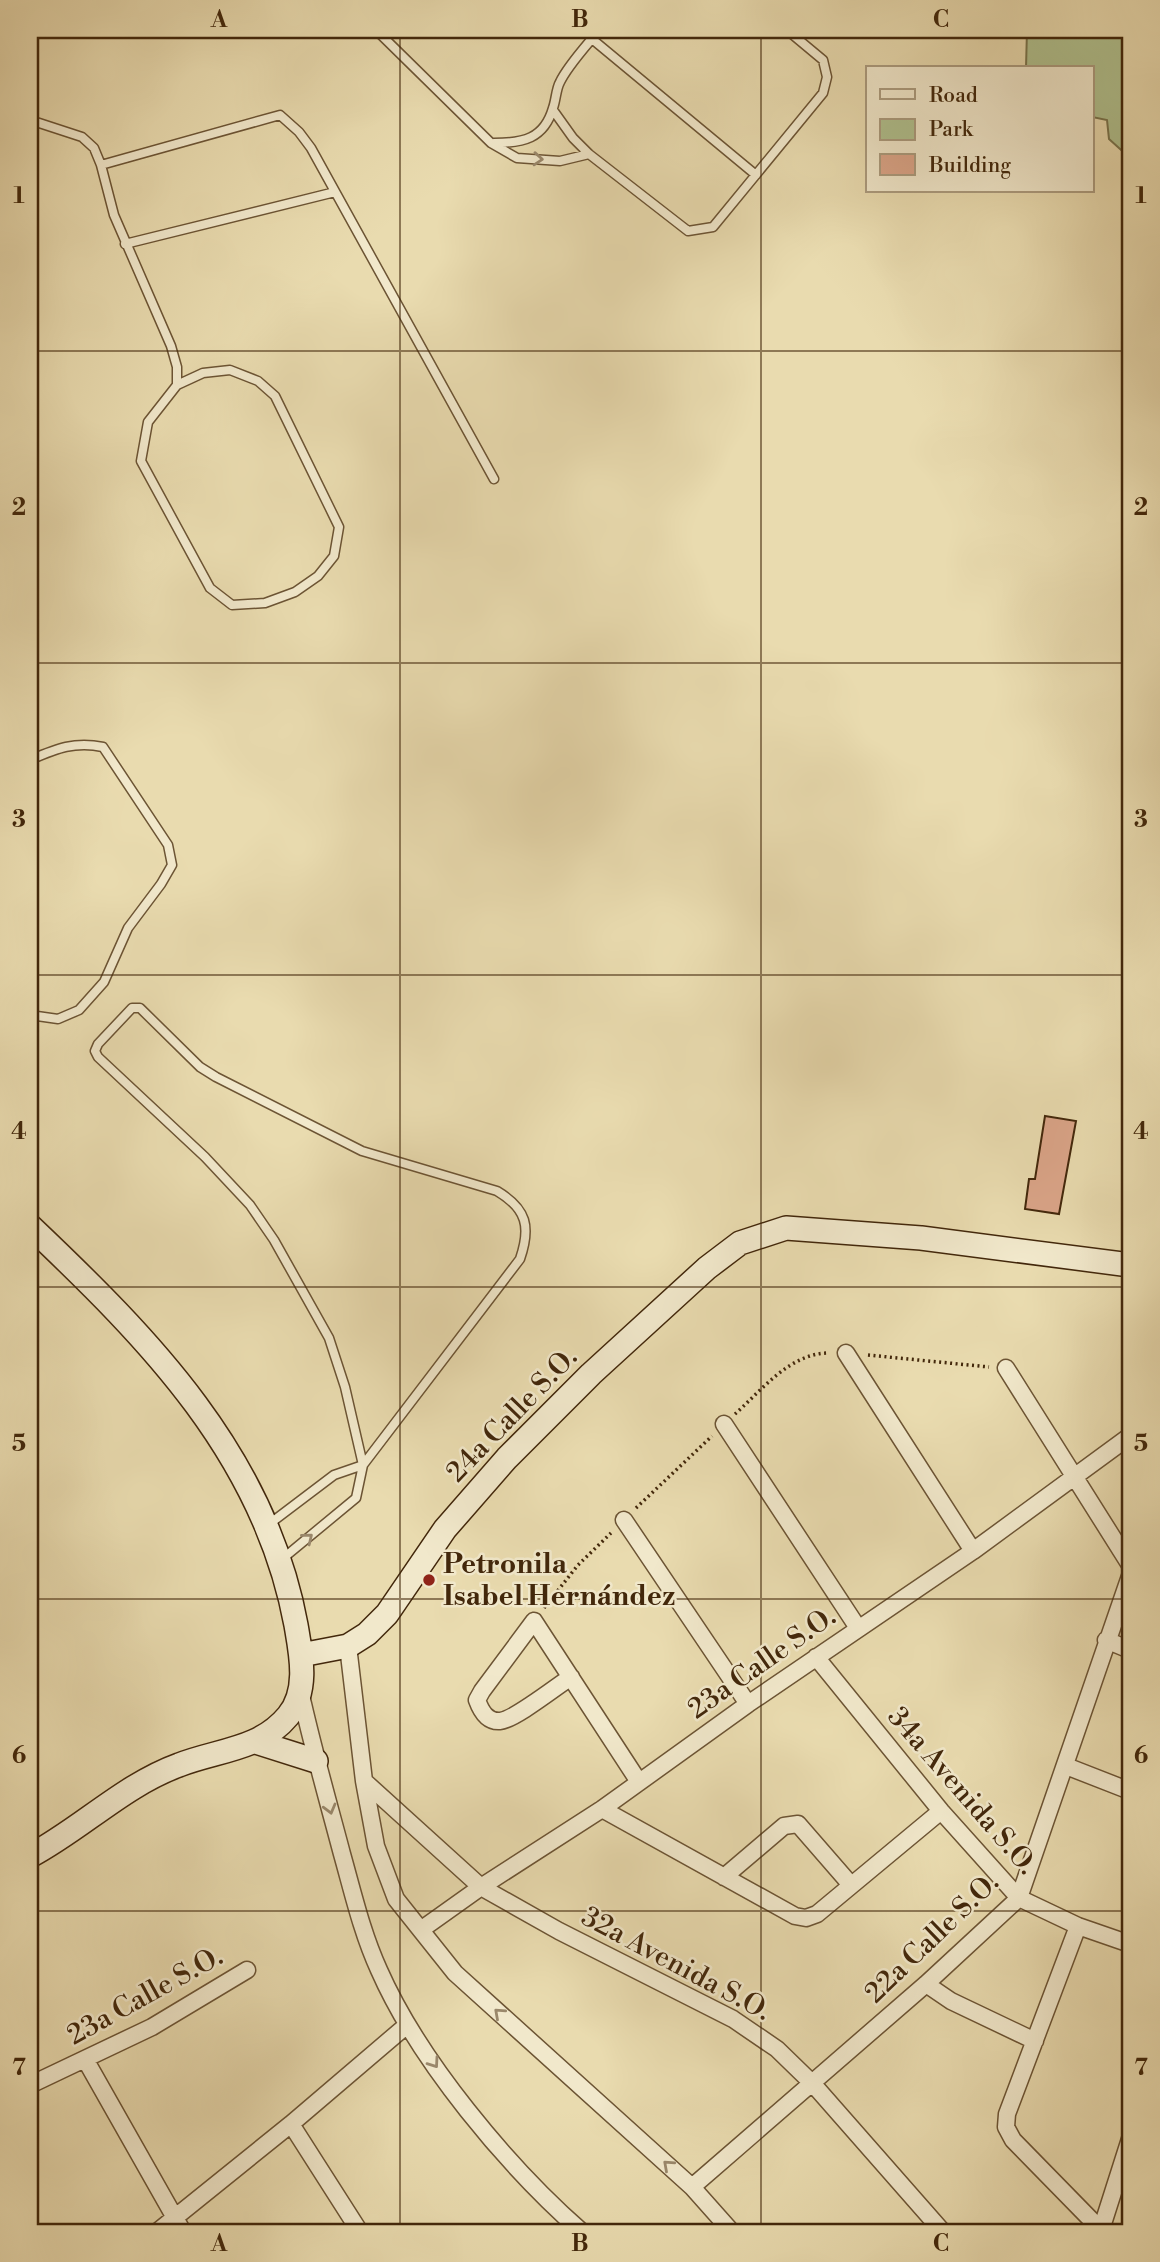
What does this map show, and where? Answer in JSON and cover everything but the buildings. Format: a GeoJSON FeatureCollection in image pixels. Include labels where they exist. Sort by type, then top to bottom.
{"type":"FeatureCollection","features":[{"type":"Feature","properties":{"kind":"street"},"geometry":{"type":"LineString","coordinates":[[30,1226],[116,1309],[167,1365],[210,1423],[268,1525],[281,1560],[302,1655],[300,1696],[316,1761],[361,1924],[379,1970],[407,2025],[458,2097],[571,2229]]}},
{"type":"Feature","properties":{"kind":"street","name":"24a Calle S.O."},"geometry":{"type":"LineString","coordinates":[[348,1646],[367,1634],[387,1614],[445,1530],[507,1458],[591,1374],[707,1268],[740,1243],[786,1228],[921,1238],[1130,1265]]}},
{"type":"Feature","properties":{"kind":"street"},"geometry":{"type":"LineString","coordinates":[[846,1353],[973,1551]]}},
{"type":"Feature","properties":{"kind":"street"},"geometry":{"type":"LineString","coordinates":[[1006,1368],[1130,1565]]}},
{"type":"Feature","properties":{"kind":"street"},"geometry":{"type":"LineString","coordinates":[[724,1424],[858,1628]]}},
{"type":"Feature","properties":{"kind":"street","name":"23a Calle S.O."},"geometry":{"type":"LineString","coordinates":[[422,1929],[481,1887],[602,1809],[748,1704],[973,1551],[1130,1436]]}},
{"type":"Feature","properties":{"kind":"street"},"geometry":{"type":"LineString","coordinates":[[624,1520],[748,1704]]}},
{"type":"Feature","properties":{"kind":"street","name":"22a Calle S.O."},"geometry":{"type":"LineString","coordinates":[[692,2188],[926,1984],[1019,1898],[1130,1576]]}},
{"type":"Feature","properties":{"kind":"street"},"geometry":{"type":"LineString","coordinates":[[570,1677],[511,1717],[499,1721],[489,1719],[481,1711],[477,1700],[534,1621],[639,1782]]}},
{"type":"Feature","properties":{"kind":"street"},"geometry":{"type":"LineString","coordinates":[[1107,1640],[1130,1650]]}},
{"type":"Feature","properties":{"kind":"street"},"geometry":{"type":"LineString","coordinates":[[302,1655],[348,1646],[364,1781],[376,1846],[396,1899],[455,1973],[692,2188],[732,2232]]}},
{"type":"Feature","properties":{"kind":"street","name":"34a Avenida S.O."},"geometry":{"type":"LineString","coordinates":[[816,1657],[940,1811],[1019,1898],[1078,1926],[1130,1944]]}},
{"type":"Feature","properties":{"kind":"street"},"geometry":{"type":"LineString","coordinates":[[30,1856],[155,1775],[179,1764],[256,1742],[289,1715],[300,1696]]}},
{"type":"Feature","properties":{"kind":"street"},"geometry":{"type":"LineString","coordinates":[[256,1742],[316,1761]]}},
{"type":"Feature","properties":{"kind":"street"},"geometry":{"type":"LineString","coordinates":[[1066,1766],[1130,1791]]}},
{"type":"Feature","properties":{"kind":"street","name":"32a Avenida S.O."},"geometry":{"type":"LineString","coordinates":[[364,1781],[481,1887],[559,1931],[733,2019],[777,2049],[813,2084],[943,2232]]}},
{"type":"Feature","properties":{"kind":"street"},"geometry":{"type":"LineString","coordinates":[[602,1809],[795,1916],[806,1918],[817,1914],[940,1811]]}},
{"type":"Feature","properties":{"kind":"street"},"geometry":{"type":"LineString","coordinates":[[724,1877],[784,1826],[798,1824],[851,1885]]}},
{"type":"Feature","properties":{"kind":"street"},"geometry":{"type":"LineString","coordinates":[[1078,1926],[1007,2114],[1006,2127],[1013,2140],[1102,2231],[1130,2139]]}},
{"type":"Feature","properties":{"kind":"street","name":"23a Calle S.O."},"geometry":{"type":"LineString","coordinates":[[30,2085],[152,2027],[247,1970]]}},
{"type":"Feature","properties":{"kind":"street"},"geometry":{"type":"LineString","coordinates":[[926,1984],[951,2001],[1035,2041]]}},
{"type":"Feature","properties":{"kind":"street"},"geometry":{"type":"LineString","coordinates":[[157,2232],[179,2225],[407,2025]]}},
{"type":"Feature","properties":{"kind":"street"},"geometry":{"type":"LineString","coordinates":[[85,2059],[179,2225]]}},
{"type":"Feature","properties":{"kind":"street"},"geometry":{"type":"LineString","coordinates":[[291,2124],[360,2232]]}},
{"type":"Feature","properties":{"kind":"lane"},"geometry":{"type":"LineString","coordinates":[[376,30],[491,143],[517,158],[560,161],[589,154]]}},
{"type":"Feature","properties":{"kind":"lane"},"geometry":{"type":"LineString","coordinates":[[491,143],[517,143],[534,136],[546,125],[560,82],[600,30]]}},
{"type":"Feature","properties":{"kind":"lane"},"geometry":{"type":"LineString","coordinates":[[553,110],[573,138],[589,154],[688,231],[713,227],[823,93],[827,77],[823,60],[787,30]]}},
{"type":"Feature","properties":{"kind":"lane"},"geometry":{"type":"LineString","coordinates":[[592,39],[756,175]]}},
{"type":"Feature","properties":{"kind":"lane"},"geometry":{"type":"LineString","coordinates":[[101,165],[280,115],[305,140],[494,479]]}},
{"type":"Feature","properties":{"kind":"lane"},"geometry":{"type":"LineString","coordinates":[[30,120],[82,137],[94,148],[125,244],[172,346],[177,367],[177,385],[148,422],[141,461],[209,588],[232,604],[265,603],[295,592],[318,576],[334,556],[339,527],[275,396],[258,381],[230,370],[203,373],[177,385]]}},
{"type":"Feature","properties":{"kind":"lane"},"geometry":{"type":"LineString","coordinates":[[125,244],[335,192]]}},
{"type":"Feature","properties":{"kind":"lane"},"geometry":{"type":"LineString","coordinates":[[30,760],[55,749],[84,743],[103,747],[168,845],[172,865],[128,928],[104,982],[79,1010],[58,1019],[30,1015]]}},
{"type":"Feature","properties":{"kind":"lane"},"geometry":{"type":"LineString","coordinates":[[268,1525],[334,1475],[363,1465],[520,1259],[527,1238],[526,1226],[520,1210],[510,1199],[497,1191],[362,1151],[200,1067],[140,1008],[132,1008],[98,1044],[95,1051],[98,1057],[205,1157],[250,1205],[274,1240],[329,1338],[345,1387],[363,1465],[356,1498],[281,1560]]}},
{"type":"Feature","properties":{"kind":"green space"},"geometry":{"type":"Polygon","coordinates":[[[1027,30],[1130,30],[1130,158],[1109,139],[1107,120],[1094,117],[1094,66],[1026,66],[1027,30]]]}},
{"type":"Feature","properties":{"kind":"place","name":"Petronila Isabel Hernández"},"geometry":{"type":"Point","coordinates":[429,1580]}}]}
